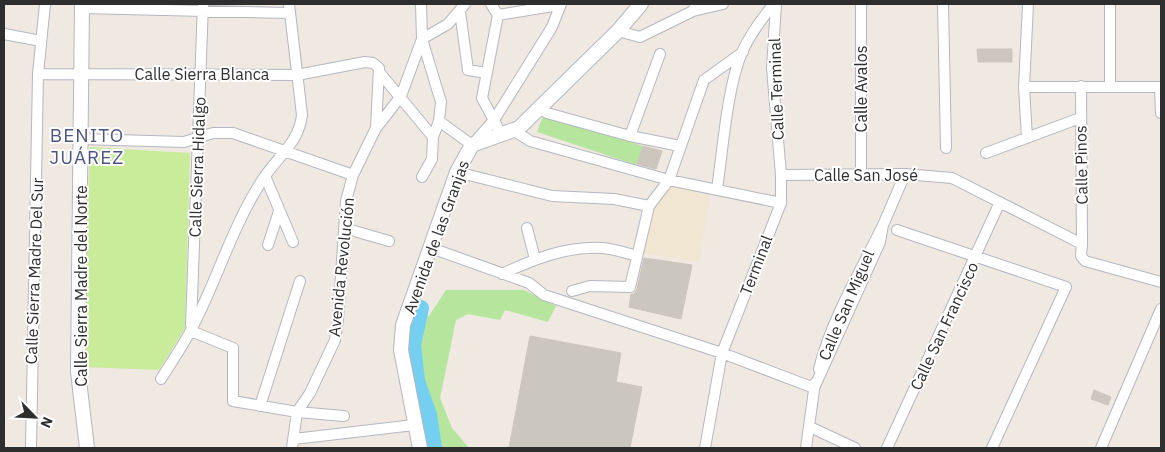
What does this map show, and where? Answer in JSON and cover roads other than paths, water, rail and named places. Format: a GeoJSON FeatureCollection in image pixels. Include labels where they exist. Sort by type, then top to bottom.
{"type":"FeatureCollection","features":[{"type":"Feature","properties":{"kind":"street","name":"Calle Sierra Madre Del Sur"},"geometry":{"type":"LineString","coordinates":[[30,448],[38,74],[45,4]]}},
{"type":"Feature","properties":{"kind":"street"},"geometry":{"type":"LineString","coordinates":[[421,4],[422,39],[442,102],[439,121],[433,137],[432,159],[422,177]]}},
{"type":"Feature","properties":{"kind":"street"},"geometry":{"type":"LineString","coordinates":[[491,4],[498,15],[482,98],[494,120],[507,132],[530,141],[669,180],[717,188],[781,203]]}},
{"type":"Feature","properties":{"kind":"street"},"geometry":{"type":"LineString","coordinates":[[498,15],[560,4]]}},
{"type":"Feature","properties":{"kind":"street","name":"Avenida de las Granjas"},"geometry":{"type":"LineString","coordinates":[[420,448],[414,425],[401,350],[404,325],[457,172],[472,145],[494,120],[552,27],[560,4]]}},
{"type":"Feature","properties":{"kind":"street","name":"Avenida de las Granjas"},"geometry":{"type":"LineString","coordinates":[[472,145],[519,128],[618,31],[641,4]]}},
{"type":"Feature","properties":{"kind":"street"},"geometry":{"type":"LineString","coordinates":[[618,31],[640,37],[694,7],[723,4]]}},
{"type":"Feature","properties":{"kind":"street"},"geometry":{"type":"LineString","coordinates":[[717,188],[735,78],[743,52],[761,20],[775,4]]}},
{"type":"Feature","properties":{"kind":"street","name":"Calle Terminal"},"geometry":{"type":"LineString","coordinates":[[775,4],[772,68],[781,175]]}},
{"type":"Feature","properties":{"kind":"street","name":"Calle Avalos"},"geometry":{"type":"LineString","coordinates":[[861,4],[861,174]]}},
{"type":"Feature","properties":{"kind":"street"},"geometry":{"type":"LineString","coordinates":[[943,4],[946,148]]}},
{"type":"Feature","properties":{"kind":"street"},"geometry":{"type":"LineString","coordinates":[[1027,138],[1024,87],[1028,4]]}},
{"type":"Feature","properties":{"kind":"street"},"geometry":{"type":"LineString","coordinates":[[1110,4],[1110,86]]}},
{"type":"Feature","properties":{"kind":"street"},"geometry":{"type":"LineString","coordinates":[[82,6],[289,8],[302,115],[300,129],[286,153],[265,176],[248,203],[191,331],[161,379]]}},
{"type":"Feature","properties":{"kind":"street","name":"Calle Sierra Madre del Norte"},"geometry":{"type":"LineString","coordinates":[[82,6],[78,372],[87,448]]}},
{"type":"Feature","properties":{"kind":"street","name":"Calle Sierra Hidalgo"},"geometry":{"type":"LineString","coordinates":[[191,331],[203,7]]}},
{"type":"Feature","properties":{"kind":"street"},"geometry":{"type":"LineString","coordinates":[[376,128],[401,96],[422,39],[448,24],[463,8]]}},
{"type":"Feature","properties":{"kind":"street"},"geometry":{"type":"LineString","coordinates":[[463,8],[468,70],[487,73]]}},
{"type":"Feature","properties":{"kind":"street"},"geometry":{"type":"LineString","coordinates":[[4,34],[41,41]]}},
{"type":"Feature","properties":{"kind":"street"},"geometry":{"type":"LineString","coordinates":[[572,291],[590,286],[630,287],[649,206],[669,180],[704,80],[743,52]]}},
{"type":"Feature","properties":{"kind":"street"},"geometry":{"type":"LineString","coordinates":[[630,136],[660,54]]}},
{"type":"Feature","properties":{"kind":"street","name":"Calle Sierra Blanca"},"geometry":{"type":"LineString","coordinates":[[38,74],[297,75],[365,62],[377,66],[380,73]]}},
{"type":"Feature","properties":{"kind":"street"},"geometry":{"type":"LineString","coordinates":[[380,73],[401,96],[433,137]]}},
{"type":"Feature","properties":{"kind":"street","name":"Avenida Revolución"},"geometry":{"type":"LineString","coordinates":[[293,444],[297,412],[310,393],[335,340],[346,201],[353,175],[376,128],[380,73]]}},
{"type":"Feature","properties":{"kind":"street","name":"Calle Pinos"},"geometry":{"type":"LineString","coordinates":[[1081,86],[1082,244]]}},
{"type":"Feature","properties":{"kind":"street"},"geometry":{"type":"LineString","coordinates":[[1024,87],[1161,87],[1161,113]]}},
{"type":"Feature","properties":{"kind":"street"},"geometry":{"type":"LineString","coordinates":[[539,108],[547,113],[630,136],[680,146]]}},
{"type":"Feature","properties":{"kind":"street"},"geometry":{"type":"LineString","coordinates":[[986,153],[1080,118]]}},
{"type":"Feature","properties":{"kind":"street"},"geometry":{"type":"LineString","coordinates":[[439,121],[472,145]]}},
{"type":"Feature","properties":{"kind":"street"},"geometry":{"type":"LineString","coordinates":[[81,139],[184,142],[213,133],[233,133],[353,175]]}},
{"type":"Feature","properties":{"kind":"street"},"geometry":{"type":"LineString","coordinates":[[457,172],[552,196],[614,199],[649,206]]}},
{"type":"Feature","properties":{"kind":"street","name":"Calle San José"},"geometry":{"type":"LineString","coordinates":[[781,175],[905,174],[952,178],[1000,202]]}},
{"type":"Feature","properties":{"kind":"street","name":"Calle San Miguel"},"geometry":{"type":"LineString","coordinates":[[806,448],[814,388],[831,331],[883,225],[905,174]]}},
{"type":"Feature","properties":{"kind":"street","name":"Terminal"},"geometry":{"type":"LineString","coordinates":[[705,448],[722,353],[781,203],[781,175]]}},
{"type":"Feature","properties":{"kind":"street"},"geometry":{"type":"LineString","coordinates":[[265,176],[292,242]]}},
{"type":"Feature","properties":{"kind":"street"},"geometry":{"type":"LineString","coordinates":[[1000,202],[1082,244],[1081,256],[1085,261],[1161,282]]}},
{"type":"Feature","properties":{"kind":"street","name":"Calle San Francisco"},"geometry":{"type":"LineString","coordinates":[[887,448],[1000,202]]}},
{"type":"Feature","properties":{"kind":"street"},"geometry":{"type":"LineString","coordinates":[[268,245],[279,211]]}},
{"type":"Feature","properties":{"kind":"street"},"geometry":{"type":"LineString","coordinates":[[344,228],[390,241]]}},
{"type":"Feature","properties":{"kind":"street"},"geometry":{"type":"LineString","coordinates":[[527,228],[535,259]]}},
{"type":"Feature","properties":{"kind":"street"},"geometry":{"type":"LineString","coordinates":[[897,230],[1066,287],[992,448]]}},
{"type":"Feature","properties":{"kind":"street"},"geometry":{"type":"LineString","coordinates":[[431,248],[529,283],[544,295],[722,353],[814,388]]}},
{"type":"Feature","properties":{"kind":"street"},"geometry":{"type":"LineString","coordinates":[[502,274],[535,259],[568,250],[604,248],[637,256]]}},
{"type":"Feature","properties":{"kind":"street"},"geometry":{"type":"LineString","coordinates":[[260,406],[300,282]]}},
{"type":"Feature","properties":{"kind":"street"},"geometry":{"type":"LineString","coordinates":[[1101,448],[1160,316]]}},
{"type":"Feature","properties":{"kind":"street"},"geometry":{"type":"LineString","coordinates":[[191,331],[233,348],[233,401],[297,412],[344,416]]}},
{"type":"Feature","properties":{"kind":"street"},"geometry":{"type":"LineString","coordinates":[[293,444],[414,425]]}},
{"type":"Feature","properties":{"kind":"street"},"geometry":{"type":"LineString","coordinates":[[810,427],[856,448]]}},
{"type":"Feature","properties":{"kind":"waterway"},"geometry":{"type":"LineString","coordinates":[[421,308],[413,345],[417,381],[429,415],[434,448]]}},
{"type":"Feature","properties":{"kind":"district","name":"BENITO JUÁREZ"},"geometry":{"type":"Point","coordinates":[87,146]}}]}
